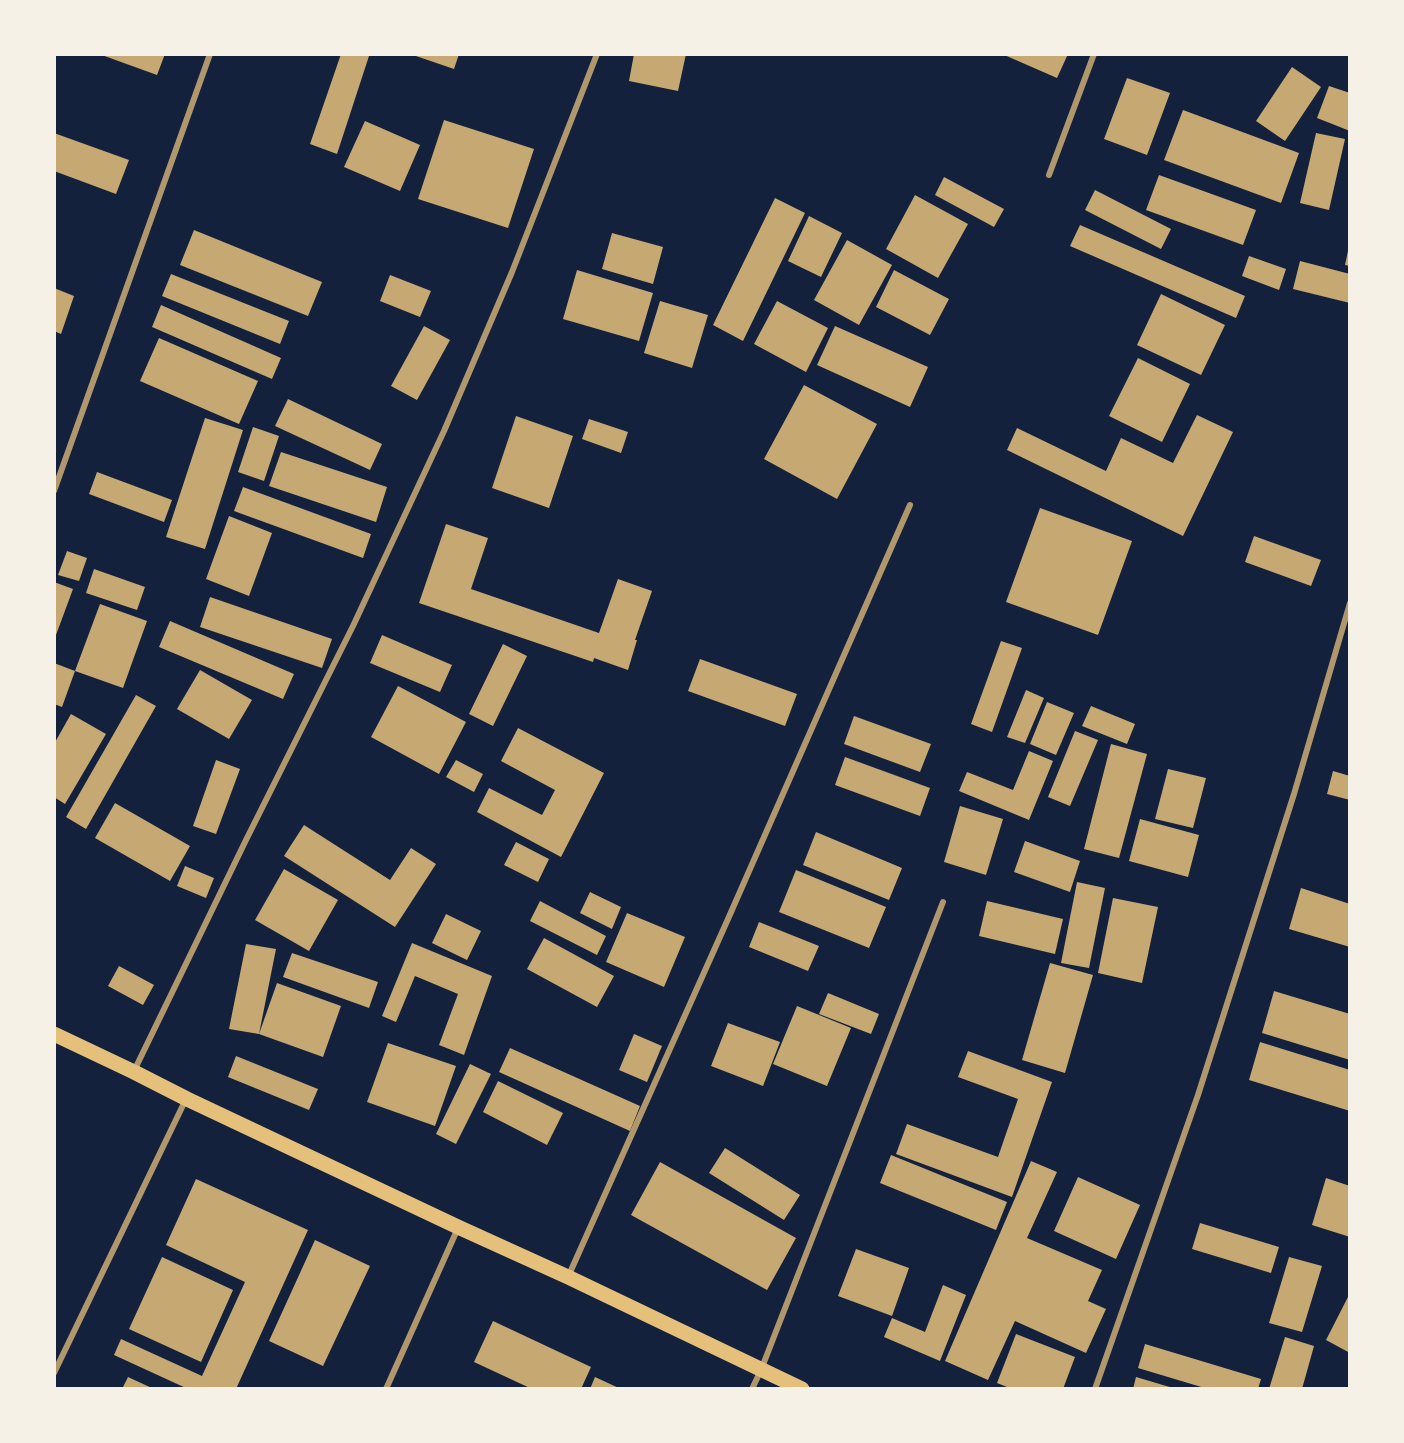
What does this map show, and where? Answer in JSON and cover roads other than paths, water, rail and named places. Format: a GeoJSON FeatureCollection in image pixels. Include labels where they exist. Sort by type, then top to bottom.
{"type":"FeatureCollection","features":[{"type":"Feature","properties":{"kind":"main road"},"geometry":{"type":"LineString","coordinates":[[54,1034],[802,1389]]}},
{"type":"Feature","properties":{"kind":"street"},"geometry":{"type":"LineString","coordinates":[[54,491],[210,54]]}},
{"type":"Feature","properties":{"kind":"street"},"geometry":{"type":"LineString","coordinates":[[134,1072],[246,840],[353,627],[444,431],[513,272],[597,54]]}},
{"type":"Feature","properties":{"kind":"street"},"geometry":{"type":"LineString","coordinates":[[1048,175],[1094,54]]}},
{"type":"Feature","properties":{"kind":"street"},"geometry":{"type":"LineString","coordinates":[[568,1277],[910,505]]}},
{"type":"Feature","properties":{"kind":"street"},"geometry":{"type":"LineString","coordinates":[[1095,1389],[1198,1095],[1294,794],[1350,603]]}},
{"type":"Feature","properties":{"kind":"street"},"geometry":{"type":"LineString","coordinates":[[752,1389],[943,902]]}},
{"type":"Feature","properties":{"kind":"street"},"geometry":{"type":"LineString","coordinates":[[54,1373],[187,1099]]}},
{"type":"Feature","properties":{"kind":"street"},"geometry":{"type":"LineString","coordinates":[[386,1389],[458,1227]]}}]}
